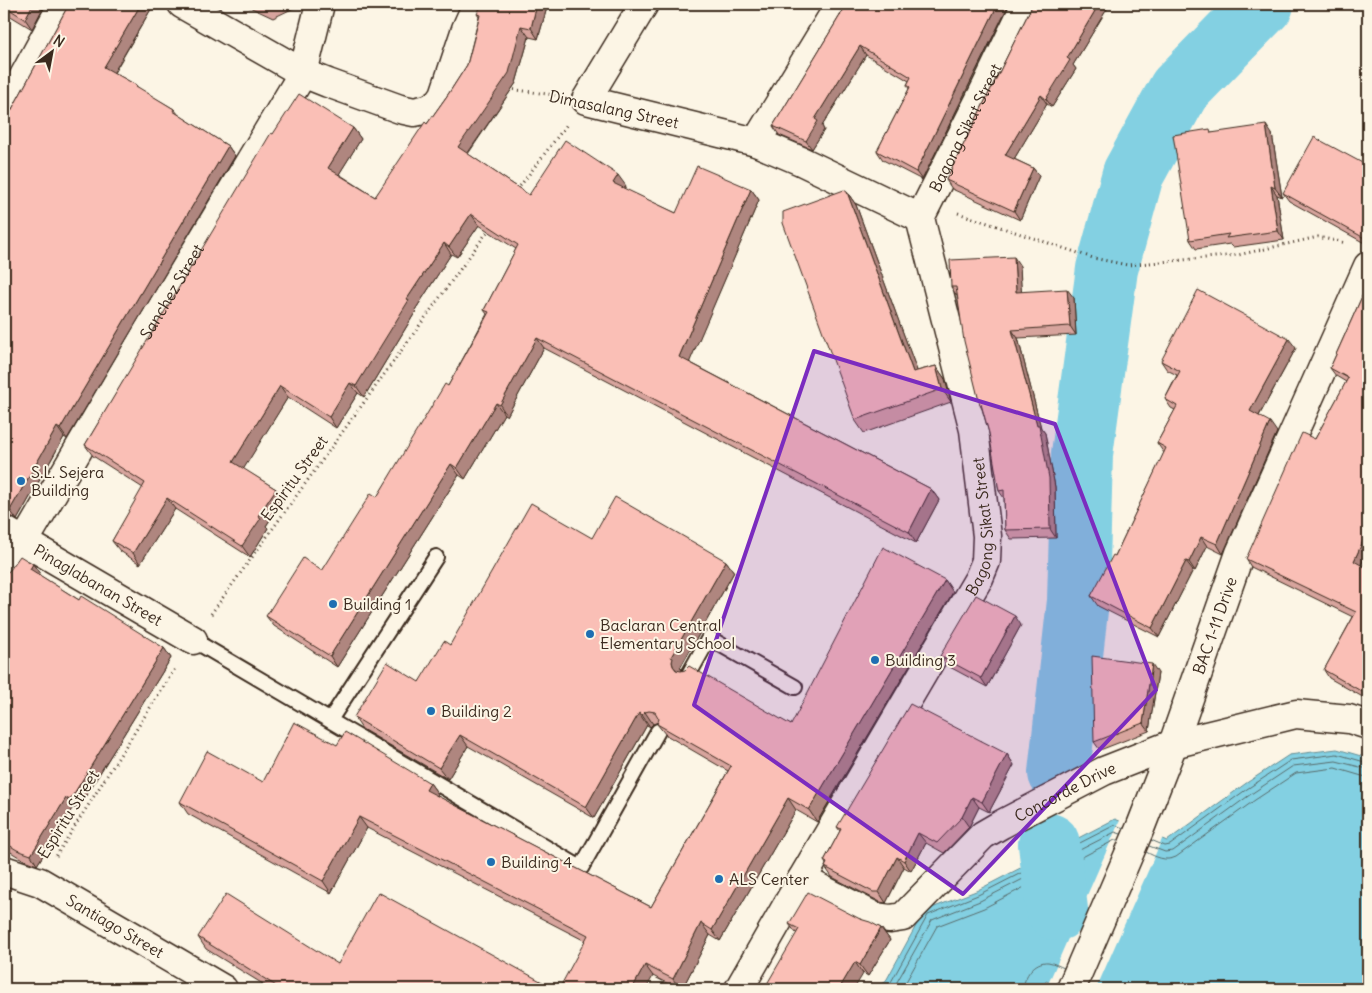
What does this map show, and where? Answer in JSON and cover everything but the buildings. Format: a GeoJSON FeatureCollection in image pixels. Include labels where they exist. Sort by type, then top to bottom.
{"type":"FeatureCollection","features":[{"type":"Feature","properties":{"kind":"street"},"geometry":{"type":"LineString","coordinates":[[4,113],[63,4]]}},
{"type":"Feature","properties":{"kind":"street"},"geometry":{"type":"LineString","coordinates":[[182,4],[303,73],[328,84],[414,112],[428,109],[439,102],[444,95],[466,29],[477,4]]}},
{"type":"Feature","properties":{"kind":"street","name":"Sanchez Street"},"geometry":{"type":"LineString","coordinates":[[4,571],[14,536],[148,331],[303,73],[320,4]]}},
{"type":"Feature","properties":{"kind":"street"},"geometry":{"type":"LineString","coordinates":[[586,100],[644,4]]}},
{"type":"Feature","properties":{"kind":"street"},"geometry":{"type":"LineString","coordinates":[[756,142],[840,4]]}},
{"type":"Feature","properties":{"kind":"street","name":"Bagong Sikat Street"},"geometry":{"type":"LineString","coordinates":[[739,989],[979,578],[986,561],[988,536],[974,430],[920,218],[986,89],[1026,4]]}},
{"type":"Feature","properties":{"kind":"street","name":"Dimasalang Street"},"geometry":{"type":"LineString","coordinates":[[586,100],[756,142],[801,161],[920,218]]}},
{"type":"Feature","properties":{"kind":"street","name":"BAC 1-11 Drive"},"geometry":{"type":"LineString","coordinates":[[1071,989],[1141,826],[1240,553],[1368,266]]}},
{"type":"Feature","properties":{"kind":"street","name":"Pinaglabanan Street"},"geometry":{"type":"LineString","coordinates":[[14,536],[193,640]]}},
{"type":"Feature","properties":{"kind":"street","name":"Concorde Drive"},"geometry":{"type":"LineString","coordinates":[[802,879],[875,917],[890,919],[903,917],[983,835],[1104,771],[1172,744],[1296,714],[1349,719],[1368,725]]}},
{"type":"Feature","properties":{"kind":"street","name":"Santiago Street"},"geometry":{"type":"LineString","coordinates":[[4,870],[40,882],[223,989]]}},
{"type":"Feature","properties":{"kind":"lane"},"geometry":{"type":"LineString","coordinates":[[330,720],[436,557]]}},
{"type":"Feature","properties":{"kind":"lane"},"geometry":{"type":"LineString","coordinates":[[690,674],[709,638],[796,687]]}},
{"type":"Feature","properties":{"kind":"lane"},"geometry":{"type":"LineString","coordinates":[[193,640],[581,868],[658,731]]}},
{"type":"Feature","properties":{"kind":"path","name":"Dimasalang Street"},"geometry":{"type":"LineString","coordinates":[[508,88],[586,100]]}},
{"type":"Feature","properties":{"kind":"path"},"geometry":{"type":"LineString","coordinates":[[513,196],[586,100]]}},
{"type":"Feature","properties":{"kind":"path"},"geometry":{"type":"LineString","coordinates":[[920,218],[941,207],[1093,258],[1126,265],[1238,255],[1318,237],[1352,245]]}},
{"type":"Feature","properties":{"kind":"path","name":"Espiritu Street"},"geometry":{"type":"LineString","coordinates":[[40,882],[193,640],[495,220]]}},
{"type":"Feature","properties":{"kind":"highlighted area"},"geometry":{"type":"Polygon","coordinates":[[[814,351],[1055,424],[1156,690],[963,894],[694,705],[814,351]]]}},
{"type":"Feature","properties":{"kind":"water"},"geometry":{"type":"Polygon","coordinates":[[[1337,749],[1368,758],[1368,989],[1066,989],[1046,981],[1041,989],[879,989],[887,979],[924,911],[976,891],[1115,819],[1167,841],[1245,784],[1289,755],[1337,749]]]}},
{"type":"Feature","properties":{"kind":"pier"},"geometry":{"type":"Polygon","coordinates":[[[1121,818],[1163,837],[1096,989],[1060,989],[1048,984],[1121,818]]]}},
{"type":"Feature","properties":{"kind":"waterway"},"geometry":{"type":"LineString","coordinates":[[1059,773],[1078,601],[1082,454],[1107,269],[1133,174],[1179,90],[1263,4]]}},
{"type":"Feature","properties":{"kind":"waterway"},"geometry":{"type":"LineString","coordinates":[[1049,844],[1057,910]]}},
{"type":"Feature","properties":{"kind":"place","name":"S.L. Sejera Building"},"geometry":{"type":"Point","coordinates":[21,481]}},
{"type":"Feature","properties":{"kind":"place","name":"Building 1"},"geometry":{"type":"Point","coordinates":[333,604]}},
{"type":"Feature","properties":{"kind":"place","name":"Baclaran Central Elementary School"},"geometry":{"type":"Point","coordinates":[590,634]}},
{"type":"Feature","properties":{"kind":"place","name":"Building 3"},"geometry":{"type":"Point","coordinates":[875,660]}},
{"type":"Feature","properties":{"kind":"place","name":"Building 2"},"geometry":{"type":"Point","coordinates":[431,711]}},
{"type":"Feature","properties":{"kind":"place","name":"Building 4"},"geometry":{"type":"Point","coordinates":[491,862]}},
{"type":"Feature","properties":{"kind":"place","name":"ALS Center"},"geometry":{"type":"Point","coordinates":[719,879]}}]}
